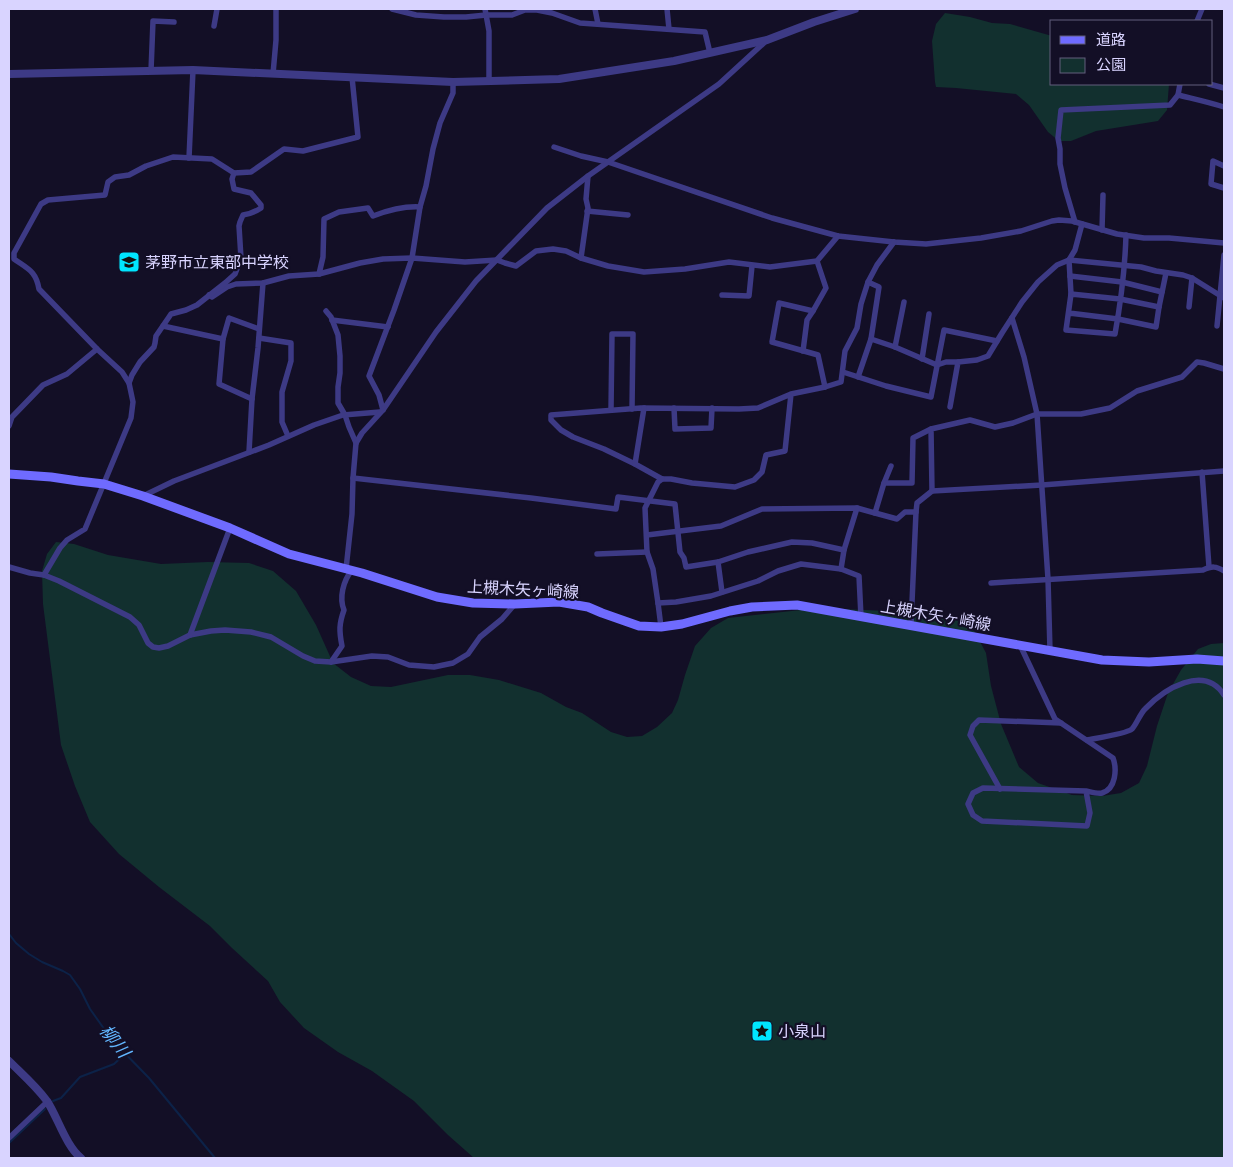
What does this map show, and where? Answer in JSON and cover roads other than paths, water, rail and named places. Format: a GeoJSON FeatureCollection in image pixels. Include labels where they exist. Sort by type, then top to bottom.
{"type":"FeatureCollection","features":[{"type":"Feature","properties":{"kind":"main road","name":"上槻木矢ヶ崎線"},"geometry":{"type":"LineString","coordinates":[[9,474],[51,476],[104,484],[143,496],[230,528],[289,554],[349,569],[437,597],[473,603],[558,602],[588,607],[602,614],[639,626],[661,627],[682,624],[752,607],[797,605],[1102,660],[1149,662],[1197,659],[1224,661]]}},
{"type":"Feature","properties":{"kind":"street"},"geometry":{"type":"LineString","coordinates":[[214,26],[217,9]]}},
{"type":"Feature","properties":{"kind":"street"},"geometry":{"type":"LineString","coordinates":[[274,74],[276,9]]}},
{"type":"Feature","properties":{"kind":"street"},"geometry":{"type":"LineString","coordinates":[[392,9],[416,15],[466,16],[486,12],[512,15],[525,10],[537,10],[580,23],[705,32],[710,53]]}},
{"type":"Feature","properties":{"kind":"street"},"geometry":{"type":"LineString","coordinates":[[595,9],[598,24]]}},
{"type":"Feature","properties":{"kind":"street"},"geometry":{"type":"LineString","coordinates":[[667,9],[669,29]]}},
{"type":"Feature","properties":{"kind":"street"},"geometry":{"type":"LineString","coordinates":[[9,74],[193,70],[453,82],[559,79],[674,61],[767,40],[837,11],[855,9]]}},
{"type":"Feature","properties":{"kind":"street"},"geometry":{"type":"LineString","coordinates":[[486,12],[489,31],[489,82]]}},
{"type":"Feature","properties":{"kind":"street"},"geometry":{"type":"LineString","coordinates":[[151,71],[153,21],[174,22]]}},
{"type":"Feature","properties":{"kind":"street"},"geometry":{"type":"LineString","coordinates":[[331,662],[342,646],[340,623],[344,610],[342,597],[349,569],[356,443],[362,433],[381,411],[466,292],[547,208],[588,176],[719,84],[767,40]]}},
{"type":"Feature","properties":{"kind":"street"},"geometry":{"type":"LineString","coordinates":[[189,158],[193,70]]}},
{"type":"Feature","properties":{"kind":"street"},"geometry":{"type":"LineString","coordinates":[[44,575],[66,540],[85,529],[132,418],[134,402],[129,383],[117,367],[39,289],[38,280],[35,275],[14,259],[14,253],[41,204],[48,200],[105,194],[108,182],[115,176],[129,175],[146,166],[173,157],[212,159],[234,172],[252,172],[284,149],[303,151],[358,137],[352,78]]}},
{"type":"Feature","properties":{"kind":"street"},"geometry":{"type":"LineString","coordinates":[[381,411],[379,395],[369,376],[412,258],[420,207],[433,149],[440,123],[453,93],[453,82]]}},
{"type":"Feature","properties":{"kind":"street"},"geometry":{"type":"LineString","coordinates":[[1126,235],[1125,265],[1115,334],[1066,330],[1071,294],[1070,260],[1075,250],[1078,223],[1065,188],[1060,164],[1058,138],[1061,110],[1170,105],[1178,95],[1180,85]]}},
{"type":"Feature","properties":{"kind":"street"},"geometry":{"type":"LineString","coordinates":[[1178,95],[1224,107]]}},
{"type":"Feature","properties":{"kind":"street"},"geometry":{"type":"LineString","coordinates":[[554,148],[608,162],[772,218],[838,236],[926,244],[961,241],[1021,231],[1052,221],[1065,220],[1102,230],[1144,238],[1169,238],[1224,243]]}},
{"type":"Feature","properties":{"kind":"street"},"geometry":{"type":"LineString","coordinates":[[1224,166],[1213,161],[1211,184],[1224,188]]}},
{"type":"Feature","properties":{"kind":"street"},"geometry":{"type":"LineString","coordinates":[[129,383],[140,362],[154,347],[156,336],[172,314],[197,305],[235,274],[241,258],[240,222],[243,215],[251,214],[261,208],[261,205],[251,193],[234,189],[232,179],[234,172]]}},
{"type":"Feature","properties":{"kind":"street"},"geometry":{"type":"LineString","coordinates":[[581,258],[587,211],[588,176]]}},
{"type":"Feature","properties":{"kind":"street"},"geometry":{"type":"LineString","coordinates":[[1102,230],[1103,195]]}},
{"type":"Feature","properties":{"kind":"street"},"geometry":{"type":"LineString","coordinates":[[319,274],[323,257],[324,219],[339,212],[368,208],[374,216],[385,211],[408,206],[420,207]]}},
{"type":"Feature","properties":{"kind":"street"},"geometry":{"type":"LineString","coordinates":[[587,211],[628,215]]}},
{"type":"Feature","properties":{"kind":"street"},"geometry":{"type":"LineString","coordinates":[[209,295],[212,297],[236,284],[263,282],[289,276],[319,274],[383,259],[412,258],[466,262],[497,260],[516,266],[536,251],[553,250],[566,251],[581,258],[608,266],[644,272],[685,269],[729,262],[770,268],[817,261],[838,236]]}},
{"type":"Feature","properties":{"kind":"street"},"geometry":{"type":"LineString","coordinates":[[791,394],[785,451],[766,455],[762,472],[754,480],[735,487],[692,484],[662,479],[635,464],[573,437],[561,430],[551,420],[551,414],[632,408],[758,408],[791,394],[842,382],[845,350],[857,328],[861,304],[868,282],[877,265],[894,242]]}},
{"type":"Feature","properties":{"kind":"street"},"geometry":{"type":"LineString","coordinates":[[1218,326],[1224,256]]}},
{"type":"Feature","properties":{"kind":"street"},"geometry":{"type":"LineString","coordinates":[[870,339],[938,365],[946,362],[977,360],[988,356],[1022,302],[1042,278],[1057,266],[1070,260],[1141,267],[1156,272],[1183,275],[1192,278],[1222,296]]}},
{"type":"Feature","properties":{"kind":"street"},"geometry":{"type":"LineString","coordinates":[[803,351],[807,320],[826,288],[817,261]]}},
{"type":"Feature","properties":{"kind":"street"},"geometry":{"type":"LineString","coordinates":[[722,295],[749,296],[752,266]]}},
{"type":"Feature","properties":{"kind":"street"},"geometry":{"type":"LineString","coordinates":[[1069,313],[1156,327],[1166,273]]}},
{"type":"Feature","properties":{"kind":"street"},"geometry":{"type":"LineString","coordinates":[[1070,276],[1122,282],[1162,292]]}},
{"type":"Feature","properties":{"kind":"street"},"geometry":{"type":"LineString","coordinates":[[1189,307],[1192,278]]}},
{"type":"Feature","properties":{"kind":"street"},"geometry":{"type":"LineString","coordinates":[[249,452],[263,282]]}},
{"type":"Feature","properties":{"kind":"street"},"geometry":{"type":"LineString","coordinates":[[858,377],[870,339],[879,287],[868,282]]}},
{"type":"Feature","properties":{"kind":"street"},"geometry":{"type":"LineString","coordinates":[[1071,294],[1120,299],[1160,307]]}},
{"type":"Feature","properties":{"kind":"street"},"geometry":{"type":"LineString","coordinates":[[812,312],[779,302],[772,342],[818,355],[825,387]]}},
{"type":"Feature","properties":{"kind":"street"},"geometry":{"type":"LineString","coordinates":[[895,347],[904,302]]}},
{"type":"Feature","properties":{"kind":"street"},"geometry":{"type":"LineString","coordinates":[[326,311],[338,334],[340,373],[338,403],[356,443]]}},
{"type":"Feature","properties":{"kind":"street"},"geometry":{"type":"LineString","coordinates":[[922,359],[929,314]]}},
{"type":"Feature","properties":{"kind":"street"},"geometry":{"type":"LineString","coordinates":[[252,399],[218,384],[223,339],[229,318],[260,329]]}},
{"type":"Feature","properties":{"kind":"street"},"geometry":{"type":"LineString","coordinates":[[1012,318],[1024,357],[1037,414],[1048,579],[1050,651]]}},
{"type":"Feature","properties":{"kind":"street"},"geometry":{"type":"LineString","coordinates":[[332,320],[388,326]]}},
{"type":"Feature","properties":{"kind":"street"},"geometry":{"type":"LineString","coordinates":[[163,326],[223,339]]}},
{"type":"Feature","properties":{"kind":"street"},"geometry":{"type":"LineString","coordinates":[[843,372],[931,398],[944,330],[997,341]]}},
{"type":"Feature","properties":{"kind":"street"},"geometry":{"type":"LineString","coordinates":[[611,410],[612,334],[633,334],[632,408]]}},
{"type":"Feature","properties":{"kind":"street"},"geometry":{"type":"LineString","coordinates":[[259,338],[292,343],[291,361],[282,392],[282,422],[288,436]]}},
{"type":"Feature","properties":{"kind":"street"},"geometry":{"type":"LineString","coordinates":[[9,426],[12,418],[43,385],[67,374],[97,349]]}},
{"type":"Feature","properties":{"kind":"street"},"geometry":{"type":"LineString","coordinates":[[950,407],[958,362]]}},
{"type":"Feature","properties":{"kind":"street"},"geometry":{"type":"LineString","coordinates":[[884,483],[912,483],[912,438],[931,430],[970,420],[995,426],[1013,423],[1037,414],[1082,414],[1110,408],[1137,392],[1182,377],[1197,362],[1224,369]]}},
{"type":"Feature","properties":{"kind":"street"},"geometry":{"type":"LineString","coordinates":[[635,464],[644,408]]}},
{"type":"Feature","properties":{"kind":"street"},"geometry":{"type":"LineString","coordinates":[[674,408],[675,429],[711,428],[712,408]]}},
{"type":"Feature","properties":{"kind":"street"},"geometry":{"type":"LineString","coordinates":[[143,496],[174,481],[314,425],[345,415],[381,411]]}},
{"type":"Feature","properties":{"kind":"street"},"geometry":{"type":"LineString","coordinates":[[931,430],[932,491]]}},
{"type":"Feature","properties":{"kind":"street"},"geometry":{"type":"LineString","coordinates":[[875,513],[891,466]]}},
{"type":"Feature","properties":{"kind":"street"},"geometry":{"type":"LineString","coordinates":[[911,625],[917,503],[932,491],[1042,485],[1224,471]]}},
{"type":"Feature","properties":{"kind":"street"},"geometry":{"type":"LineString","coordinates":[[1202,472],[1209,567]]}},
{"type":"Feature","properties":{"kind":"street"},"geometry":{"type":"LineString","coordinates":[[353,478],[616,509],[618,497],[675,504],[680,552],[686,567],[718,562],[748,552],[792,542],[812,542],[844,550]]}},
{"type":"Feature","properties":{"kind":"street"},"geometry":{"type":"LineString","coordinates":[[661,627],[653,569],[647,552],[645,508],[658,482],[662,479]]}},
{"type":"Feature","properties":{"kind":"street"},"geometry":{"type":"LineString","coordinates":[[647,535],[721,526],[762,509],[856,508],[896,519],[905,512],[916,512]]}},
{"type":"Feature","properties":{"kind":"street"},"geometry":{"type":"LineString","coordinates":[[841,569],[844,550],[856,508]]}},
{"type":"Feature","properties":{"kind":"street"},"geometry":{"type":"LineString","coordinates":[[190,635],[230,528]]}},
{"type":"Feature","properties":{"kind":"street"},"geometry":{"type":"LineString","coordinates":[[597,554],[647,552]]}},
{"type":"Feature","properties":{"kind":"street"},"geometry":{"type":"LineString","coordinates":[[718,562],[722,592]]}},
{"type":"Feature","properties":{"kind":"street"},"geometry":{"type":"LineString","coordinates":[[658,603],[711,596],[758,581],[778,571],[801,564],[841,569],[859,576],[862,616]]}},
{"type":"Feature","properties":{"kind":"street"},"geometry":{"type":"LineString","coordinates":[[991,583],[1203,570],[1216,566],[1224,571]]}},
{"type":"Feature","properties":{"kind":"street"},"geometry":{"type":"LineString","coordinates":[[9,567],[44,575],[59,581],[130,617],[139,625],[148,643],[153,647],[168,646],[190,635],[211,631],[251,632],[271,637],[315,661],[331,662],[372,656],[388,656],[409,665],[434,667],[453,663],[468,654],[480,637],[502,619],[515,604]]}},
{"type":"Feature","properties":{"kind":"street"},"geometry":{"type":"LineString","coordinates":[[1020,645],[1055,719],[1113,758],[1116,765],[1115,776],[1110,789],[1101,793],[1086,792],[983,788],[973,793],[968,804],[973,815],[982,821],[1087,826],[1090,813],[1086,792]]}},
{"type":"Feature","properties":{"kind":"street"},"geometry":{"type":"LineString","coordinates":[[1087,740],[1124,732],[1132,728],[1144,710],[1162,694],[1174,687],[1198,680],[1210,682],[1219,688],[1224,695]]}},
{"type":"Feature","properties":{"kind":"street"},"geometry":{"type":"LineString","coordinates":[[1000,789],[970,735],[973,726],[979,720],[1061,723]]}},
{"type":"Feature","properties":{"kind":"street"},"geometry":{"type":"LineString","coordinates":[[9,1061],[36,1087],[47,1102],[71,1147],[81,1158]]}},
{"type":"Feature","properties":{"kind":"street"},"geometry":{"type":"LineString","coordinates":[[9,1138],[47,1102]]}},
{"type":"Feature","properties":{"kind":"waterway","name":"柳川"},"geometry":{"type":"LineString","coordinates":[[9,934],[29,954],[70,975],[80,989],[90,1009],[112,1040],[149,1078],[215,1158]]}},
{"type":"Feature","properties":{"kind":"waterway"},"geometry":{"type":"LineString","coordinates":[[53,1101],[61,1098],[80,1077],[114,1064],[125,1054]]}},
{"type":"Feature","properties":{"kind":"waterway"},"geometry":{"type":"LineString","coordinates":[[9,1143],[45,1109]]}},
{"type":"Feature","properties":{"kind":"place","name":"茅野市立東部中学校"},"geometry":{"type":"Point","coordinates":[129,262]}},
{"type":"Feature","properties":{"kind":"place","name":"小泉山"},"geometry":{"type":"Point","coordinates":[762,1031]}}]}
